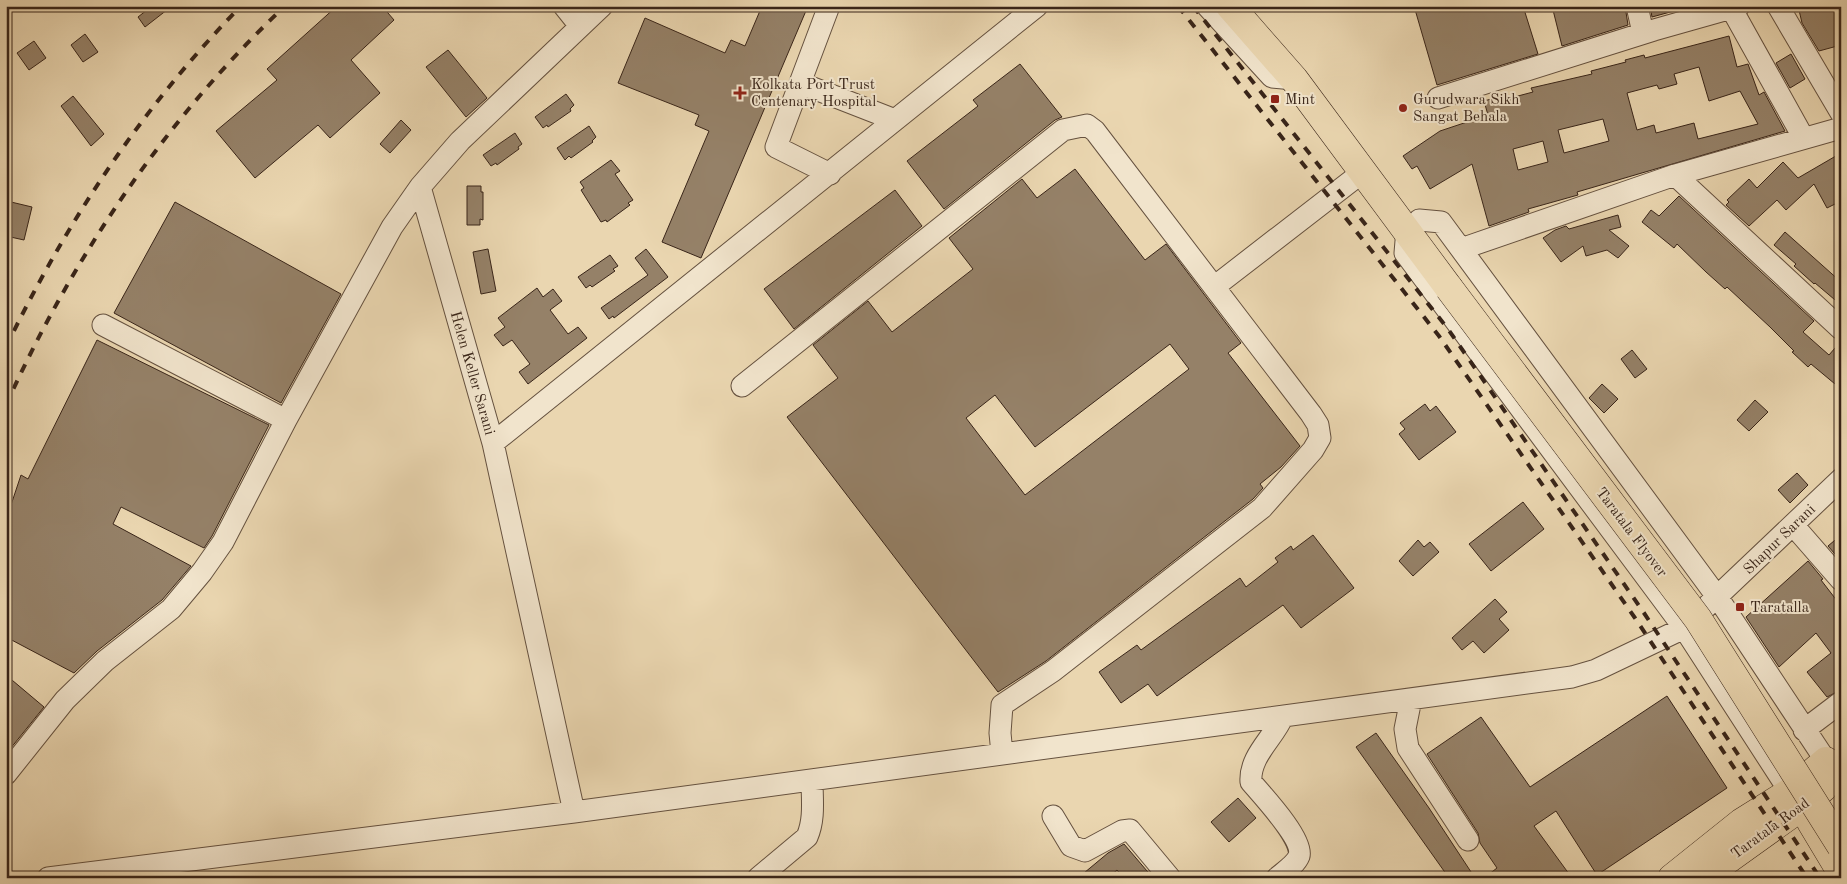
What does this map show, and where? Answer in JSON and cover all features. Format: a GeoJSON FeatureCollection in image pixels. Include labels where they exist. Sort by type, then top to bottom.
{"type":"FeatureCollection","features":[{"type":"Feature","properties":{"kind":"main road"},"geometry":{"type":"LineString","coordinates":[[1239,7],[1364,171],[1413,224]]}},
{"type":"Feature","properties":{"kind":"main road"},"geometry":{"type":"LineString","coordinates":[[1239,7],[1312,80],[1413,224]]}},
{"type":"Feature","properties":{"kind":"main road","name":"Taratala Flyover"},"geometry":{"type":"LineString","coordinates":[[1413,224],[1714,618],[1841,815]]}},
{"type":"Feature","properties":{"kind":"main road","name":"Taratala Flyover"},"geometry":{"type":"LineString","coordinates":[[1460,287],[1698,619],[1841,846]]}},
{"type":"Feature","properties":{"kind":"main road"},"geometry":{"type":"LineString","coordinates":[[1804,813],[1836,779]]}},
{"type":"Feature","properties":{"kind":"main road"},"geometry":{"type":"LineString","coordinates":[[1804,813],[1836,779]]}},
{"type":"Feature","properties":{"kind":"main road"},"geometry":{"type":"LineString","coordinates":[[1672,878],[1742,822],[1804,813],[1841,815]]}},
{"type":"Feature","properties":{"kind":"main road"},"geometry":{"type":"LineString","coordinates":[[1804,813],[1841,872]]}},
{"type":"Feature","properties":{"kind":"main road","name":"Taratala Road"},"geometry":{"type":"LineString","coordinates":[[1702,878],[1804,813]]}},
{"type":"Feature","properties":{"kind":"street"},"geometry":{"type":"LineString","coordinates":[[564,6],[580,26]]}},
{"type":"Feature","properties":{"kind":"street"},"geometry":{"type":"LineString","coordinates":[[6,774],[65,700],[105,661],[171,609],[202,572],[223,542],[242,509],[286,420],[392,227],[420,187],[460,141],[602,6]]}},
{"type":"Feature","properties":{"kind":"street"},"geometry":{"type":"LineString","coordinates":[[830,6],[776,148],[830,174]]}},
{"type":"Feature","properties":{"kind":"street"},"geometry":{"type":"LineString","coordinates":[[493,443],[1037,6]]}},
{"type":"Feature","properties":{"kind":"street"},"geometry":{"type":"LineString","coordinates":[[1207,6],[1272,76],[1294,79]]}},
{"type":"Feature","properties":{"kind":"street"},"geometry":{"type":"LineString","coordinates":[[1637,6],[1643,33]]}},
{"type":"Feature","properties":{"kind":"street"},"geometry":{"type":"LineString","coordinates":[[1778,6],[1841,113]]}},
{"type":"Feature","properties":{"kind":"street"},"geometry":{"type":"LineString","coordinates":[[1438,98],[1643,33],[1733,7],[1803,137]]}},
{"type":"Feature","properties":{"kind":"street"},"geometry":{"type":"LineString","coordinates":[[800,83],[895,120]]}},
{"type":"Feature","properties":{"kind":"street"},"geometry":{"type":"LineString","coordinates":[[742,386],[1063,130],[1077,126],[1087,126],[1094,131],[1311,414],[1318,425],[1320,438],[1313,450],[1262,508],[1053,671],[1002,705],[1000,733],[1002,754]]}},
{"type":"Feature","properties":{"kind":"street"},"geometry":{"type":"LineString","coordinates":[[1461,249],[1675,175],[1803,137],[1841,128]]}},
{"type":"Feature","properties":{"kind":"street"},"geometry":{"type":"LineString","coordinates":[[1214,288],[1364,171]]}},
{"type":"Feature","properties":{"kind":"street"},"geometry":{"type":"LineString","coordinates":[[1675,175],[1841,329]]}},
{"type":"Feature","properties":{"kind":"street","name":"Helen Keller Sarani"},"geometry":{"type":"LineString","coordinates":[[420,187],[493,443],[574,812]]}},
{"type":"Feature","properties":{"kind":"street"},"geometry":{"type":"LineString","coordinates":[[1804,813],[1684,628],[1405,254],[1413,224],[1441,222],[1718,598],[1836,779]]}},
{"type":"Feature","properties":{"kind":"street"},"geometry":{"type":"LineString","coordinates":[[103,325],[286,420]]}},
{"type":"Feature","properties":{"kind":"street","name":"Shapur Sarani"},"geometry":{"type":"LineString","coordinates":[[48,878],[180,870],[574,812],[1572,677],[1596,670],[1684,628],[1794,526],[1841,479]]}},
{"type":"Feature","properties":{"kind":"street"},"geometry":{"type":"LineString","coordinates":[[1794,526],[1841,580]]}},
{"type":"Feature","properties":{"kind":"street"},"geometry":{"type":"LineString","coordinates":[[1410,699],[1405,729],[1408,748],[1468,840]]}},
{"type":"Feature","properties":{"kind":"street"},"geometry":{"type":"LineString","coordinates":[[1804,730],[1841,702]]}},
{"type":"Feature","properties":{"kind":"street"},"geometry":{"type":"LineString","coordinates":[[1277,878],[1298,858],[1300,848],[1293,836],[1251,782],[1250,772],[1254,762],[1277,730],[1283,716]]}},
{"type":"Feature","properties":{"kind":"street"},"geometry":{"type":"LineString","coordinates":[[758,878],[807,837],[811,828],[812,780]]}},
{"type":"Feature","properties":{"kind":"street"},"geometry":{"type":"LineString","coordinates":[[1053,816],[1071,846],[1085,851],[1122,831],[1130,830],[1170,878]]}},
{"type":"Feature","properties":{"kind":"building"},"geometry":{"type":"Polygon","coordinates":[[[152,6],[172,6],[145,27],[138,17],[152,6]]]}},
{"type":"Feature","properties":{"kind":"building"},"geometry":{"type":"Polygon","coordinates":[[[337,6],[382,6],[394,20],[351,60],[380,93],[330,138],[318,125],[255,178],[216,131],[277,80],[267,69],[337,6]]]}},
{"type":"Feature","properties":{"kind":"building"},"geometry":{"type":"Polygon","coordinates":[[[762,6],[808,6],[701,258],[662,242],[709,131],[695,125],[699,115],[618,83],[645,18],[725,53],[731,40],[745,46],[762,6]]]}},
{"type":"Feature","properties":{"kind":"building"},"geometry":{"type":"Polygon","coordinates":[[[1414,6],[1523,6],[1538,54],[1437,85],[1414,6]]]}},
{"type":"Feature","properties":{"kind":"building"},"geometry":{"type":"Polygon","coordinates":[[[1552,6],[1625,6],[1628,25],[1562,46],[1552,6]]]}},
{"type":"Feature","properties":{"kind":"building"},"geometry":{"type":"Polygon","coordinates":[[[1650,6],[1692,6],[1652,17],[1650,6]]]}},
{"type":"Feature","properties":{"kind":"building"},"geometry":{"type":"Polygon","coordinates":[[[1812,6],[1841,6],[1841,45],[1819,51],[1802,23],[1799,10],[1812,6]]]}},
{"type":"Feature","properties":{"kind":"building"},"geometry":{"type":"Polygon","coordinates":[[[85,34],[98,52],[83,62],[71,45],[85,34]]]}},
{"type":"Feature","properties":{"kind":"building"},"geometry":{"type":"Polygon","coordinates":[[[1729,36],[1737,67],[1748,64],[1759,95],[1764,92],[1785,131],[1577,192],[1578,195],[1528,209],[1529,212],[1489,226],[1472,164],[1430,189],[1417,166],[1412,169],[1403,156],[1440,131],[1488,115],[1484,101],[1502,96],[1503,100],[1533,92],[1531,88],[1592,74],[1591,71],[1644,55],[1645,58],[1729,36]],[[1699,67],[1674,74],[1677,84],[1659,89],[1657,85],[1627,93],[1637,130],[1654,125],[1656,133],[1694,123],[1698,139],[1758,124],[1740,91],[1709,101],[1699,67]],[[1603,119],[1558,130],[1564,153],[1609,141],[1603,119]],[[1543,141],[1513,149],[1518,170],[1548,162],[1543,141]]]}},
{"type":"Feature","properties":{"kind":"building"},"geometry":{"type":"Polygon","coordinates":[[[34,41],[46,58],[29,70],[17,53],[34,41]]]}},
{"type":"Feature","properties":{"kind":"building"},"geometry":{"type":"Polygon","coordinates":[[[448,50],[487,98],[466,117],[426,67],[448,50]]]}},
{"type":"Feature","properties":{"kind":"building"},"geometry":{"type":"Polygon","coordinates":[[[1791,54],[1805,79],[1790,88],[1776,63],[1791,54]]]}},
{"type":"Feature","properties":{"kind":"building"},"geometry":{"type":"Polygon","coordinates":[[[1020,64],[1062,117],[1055,120],[944,209],[907,161],[978,106],[973,100],[1020,64]]]}},
{"type":"Feature","properties":{"kind":"building"},"geometry":{"type":"Polygon","coordinates":[[[566,94],[574,105],[570,109],[571,111],[548,127],[547,125],[543,128],[535,117],[566,94]]]}},
{"type":"Feature","properties":{"kind":"building"},"geometry":{"type":"Polygon","coordinates":[[[73,96],[104,134],[91,146],[61,106],[73,96]]]}},
{"type":"Feature","properties":{"kind":"building"},"geometry":{"type":"Polygon","coordinates":[[[401,120],[411,130],[390,153],[380,144],[401,120]]]}},
{"type":"Feature","properties":{"kind":"building"},"geometry":{"type":"Polygon","coordinates":[[[589,126],[596,137],[593,142],[571,158],[569,156],[565,160],[557,148],[589,126]]]}},
{"type":"Feature","properties":{"kind":"building"},"geometry":{"type":"Polygon","coordinates":[[[515,133],[522,144],[518,147],[519,149],[497,165],[496,163],[491,166],[483,155],[515,133]]]}},
{"type":"Feature","properties":{"kind":"building"},"geometry":{"type":"Polygon","coordinates":[[[1841,153],[1841,201],[1827,208],[1814,184],[1786,210],[1777,200],[1749,226],[1726,205],[1729,202],[1727,200],[1749,179],[1757,188],[1783,162],[1798,178],[1841,153]]]}},
{"type":"Feature","properties":{"kind":"building"},"geometry":{"type":"Polygon","coordinates":[[[611,160],[620,171],[615,174],[633,200],[628,203],[630,205],[607,222],[606,220],[601,222],[581,190],[584,188],[580,182],[611,160]]]}},
{"type":"Feature","properties":{"kind":"building"},"geometry":{"type":"Polygon","coordinates":[[[1075,169],[1145,260],[1166,244],[1241,343],[1228,353],[1300,446],[1281,467],[1260,484],[1263,488],[1253,499],[1046,661],[998,692],[787,417],[838,378],[813,345],[868,301],[892,332],[973,269],[949,238],[1022,179],[1037,198],[1075,169]],[[1170,344],[1035,447],[995,395],[966,418],[1025,495],[1189,369],[1170,344]]]}},
{"type":"Feature","properties":{"kind":"building"},"geometry":{"type":"Polygon","coordinates":[[[467,186],[481,186],[481,192],[483,192],[483,220],[480,219],[480,225],[467,225],[467,186]]]}},
{"type":"Feature","properties":{"kind":"building"},"geometry":{"type":"Polygon","coordinates":[[[895,190],[922,226],[794,329],[764,289],[895,190]]]}},
{"type":"Feature","properties":{"kind":"building"},"geometry":{"type":"Polygon","coordinates":[[[1679,196],[1814,321],[1803,332],[1829,355],[1841,341],[1841,376],[1835,384],[1811,364],[1808,367],[1770,327],[1727,287],[1725,289],[1677,244],[1674,248],[1642,222],[1651,210],[1659,216],[1679,196]]]}},
{"type":"Feature","properties":{"kind":"building"},"geometry":{"type":"Polygon","coordinates":[[[11,202],[32,207],[24,240],[6,236],[6,223],[11,202]]]}},
{"type":"Feature","properties":{"kind":"building"},"geometry":{"type":"Polygon","coordinates":[[[175,202],[341,294],[281,403],[114,313],[175,202]]]}},
{"type":"Feature","properties":{"kind":"building"},"geometry":{"type":"Polygon","coordinates":[[[1618,215],[1621,227],[1609,230],[1629,246],[1618,258],[1607,250],[1586,256],[1583,246],[1561,262],[1543,238],[1555,230],[1566,226],[1569,229],[1618,215]]]}},
{"type":"Feature","properties":{"kind":"building"},"geometry":{"type":"Polygon","coordinates":[[[1785,232],[1841,282],[1841,305],[1814,284],[1794,266],[1796,264],[1774,245],[1785,232]]]}},
{"type":"Feature","properties":{"kind":"building"},"geometry":{"type":"Polygon","coordinates":[[[488,249],[496,291],[481,294],[473,252],[488,249]]]}},
{"type":"Feature","properties":{"kind":"building"},"geometry":{"type":"Polygon","coordinates":[[[646,249],[668,277],[614,318],[613,316],[609,319],[601,308],[648,275],[635,258],[646,249]]]}},
{"type":"Feature","properties":{"kind":"building"},"geometry":{"type":"Polygon","coordinates":[[[610,255],[618,266],[613,269],[615,271],[592,287],[590,285],[586,288],[578,277],[610,255]]]}},
{"type":"Feature","properties":{"kind":"building"},"geometry":{"type":"Polygon","coordinates":[[[537,288],[543,297],[553,289],[562,301],[550,310],[568,334],[578,327],[587,338],[528,384],[519,372],[530,364],[512,340],[503,346],[494,335],[505,327],[498,318],[537,288]]]}},
{"type":"Feature","properties":{"kind":"building"},"geometry":{"type":"Polygon","coordinates":[[[97,340],[269,425],[204,548],[121,507],[113,524],[191,566],[162,600],[97,651],[74,673],[6,637],[6,520],[21,475],[28,479],[97,340]]]}},
{"type":"Feature","properties":{"kind":"building"},"geometry":{"type":"Polygon","coordinates":[[[1632,350],[1647,369],[1635,378],[1621,359],[1632,350]]]}},
{"type":"Feature","properties":{"kind":"building"},"geometry":{"type":"Polygon","coordinates":[[[1602,384],[1618,399],[1604,413],[1589,398],[1602,384]]]}},
{"type":"Feature","properties":{"kind":"building"},"geometry":{"type":"Polygon","coordinates":[[[1755,400],[1768,412],[1749,431],[1737,420],[1755,400]]]}},
{"type":"Feature","properties":{"kind":"building"},"geometry":{"type":"Polygon","coordinates":[[[1425,404],[1430,411],[1436,406],[1456,432],[1419,460],[1399,434],[1405,429],[1400,423],[1425,404]]]}},
{"type":"Feature","properties":{"kind":"building"},"geometry":{"type":"Polygon","coordinates":[[[1797,473],[1808,485],[1790,503],[1778,490],[1797,473]]]}},
{"type":"Feature","properties":{"kind":"building"},"geometry":{"type":"Polygon","coordinates":[[[1523,502],[1544,529],[1491,571],[1469,544],[1523,502]]]}},
{"type":"Feature","properties":{"kind":"building"},"geometry":{"type":"Polygon","coordinates":[[[1313,535],[1354,588],[1301,628],[1283,605],[1157,696],[1148,684],[1121,703],[1099,672],[1137,645],[1141,650],[1240,578],[1246,587],[1278,562],[1275,558],[1291,546],[1293,550],[1313,535]]]}},
{"type":"Feature","properties":{"kind":"building"},"geometry":{"type":"Polygon","coordinates":[[[1841,535],[1841,561],[1828,546],[1841,535]]]}},
{"type":"Feature","properties":{"kind":"building"},"geometry":{"type":"Polygon","coordinates":[[[1418,540],[1424,547],[1430,542],[1439,552],[1413,576],[1399,561],[1418,540]]]}},
{"type":"Feature","properties":{"kind":"building"},"geometry":{"type":"Polygon","coordinates":[[[1808,561],[1841,606],[1841,690],[1827,697],[1807,672],[1831,653],[1816,633],[1779,667],[1746,617],[1808,561]]]}},
{"type":"Feature","properties":{"kind":"building"},"geometry":{"type":"Polygon","coordinates":[[[1495,599],[1507,612],[1499,619],[1509,630],[1484,653],[1473,641],[1462,650],[1452,638],[1495,599]]]}},
{"type":"Feature","properties":{"kind":"building"},"geometry":{"type":"Polygon","coordinates":[[[6,675],[44,707],[6,754],[6,675]]]}},
{"type":"Feature","properties":{"kind":"building"},"geometry":{"type":"Polygon","coordinates":[[[1667,696],[1727,788],[1597,875],[1556,811],[1534,826],[1572,878],[1484,878],[1497,868],[1480,843],[1478,833],[1427,754],[1481,717],[1530,787],[1667,696]]]}},
{"type":"Feature","properties":{"kind":"building"},"geometry":{"type":"Polygon","coordinates":[[[1376,733],[1475,878],[1449,878],[1356,747],[1376,733]]]}},
{"type":"Feature","properties":{"kind":"building"},"geometry":{"type":"Polygon","coordinates":[[[1238,798],[1256,818],[1229,842],[1211,822],[1238,798]]]}},
{"type":"Feature","properties":{"kind":"building"},"geometry":{"type":"Polygon","coordinates":[[[1124,844],[1153,878],[1124,878],[1117,870],[1108,878],[1078,878],[1108,853],[1124,844]]]}},
{"type":"Feature","properties":{"kind":"railway"},"geometry":{"type":"LineString","coordinates":[[6,347],[55,255],[81,210],[110,167],[172,84],[205,44],[241,6]]}},
{"type":"Feature","properties":{"kind":"railway"},"geometry":{"type":"LineString","coordinates":[[6,405],[32,350],[61,296],[92,243],[126,192],[162,142],[201,95],[242,49],[285,6]]}},
{"type":"Feature","properties":{"kind":"railway"},"geometry":{"type":"LineString","coordinates":[[1178,6],[1439,336],[1635,618],[1807,878]]}},
{"type":"Feature","properties":{"kind":"railway"},"geometry":{"type":"LineString","coordinates":[[1193,6],[1448,329],[1644,613],[1820,878]]}},
{"type":"Feature","properties":{"kind":"place","name":"Kolkata Port Trust Centenary Hospital"},"geometry":{"type":"Point","coordinates":[740,93]}},
{"type":"Feature","properties":{"kind":"place","name":"Mint"},"geometry":{"type":"Point","coordinates":[1275,99]}},
{"type":"Feature","properties":{"kind":"place","name":"Gurudwara Sikh Sangat Behala"},"geometry":{"type":"Point","coordinates":[1403,108]}},
{"type":"Feature","properties":{"kind":"place","name":"Taratalla"},"geometry":{"type":"Point","coordinates":[1740,607]}}]}
